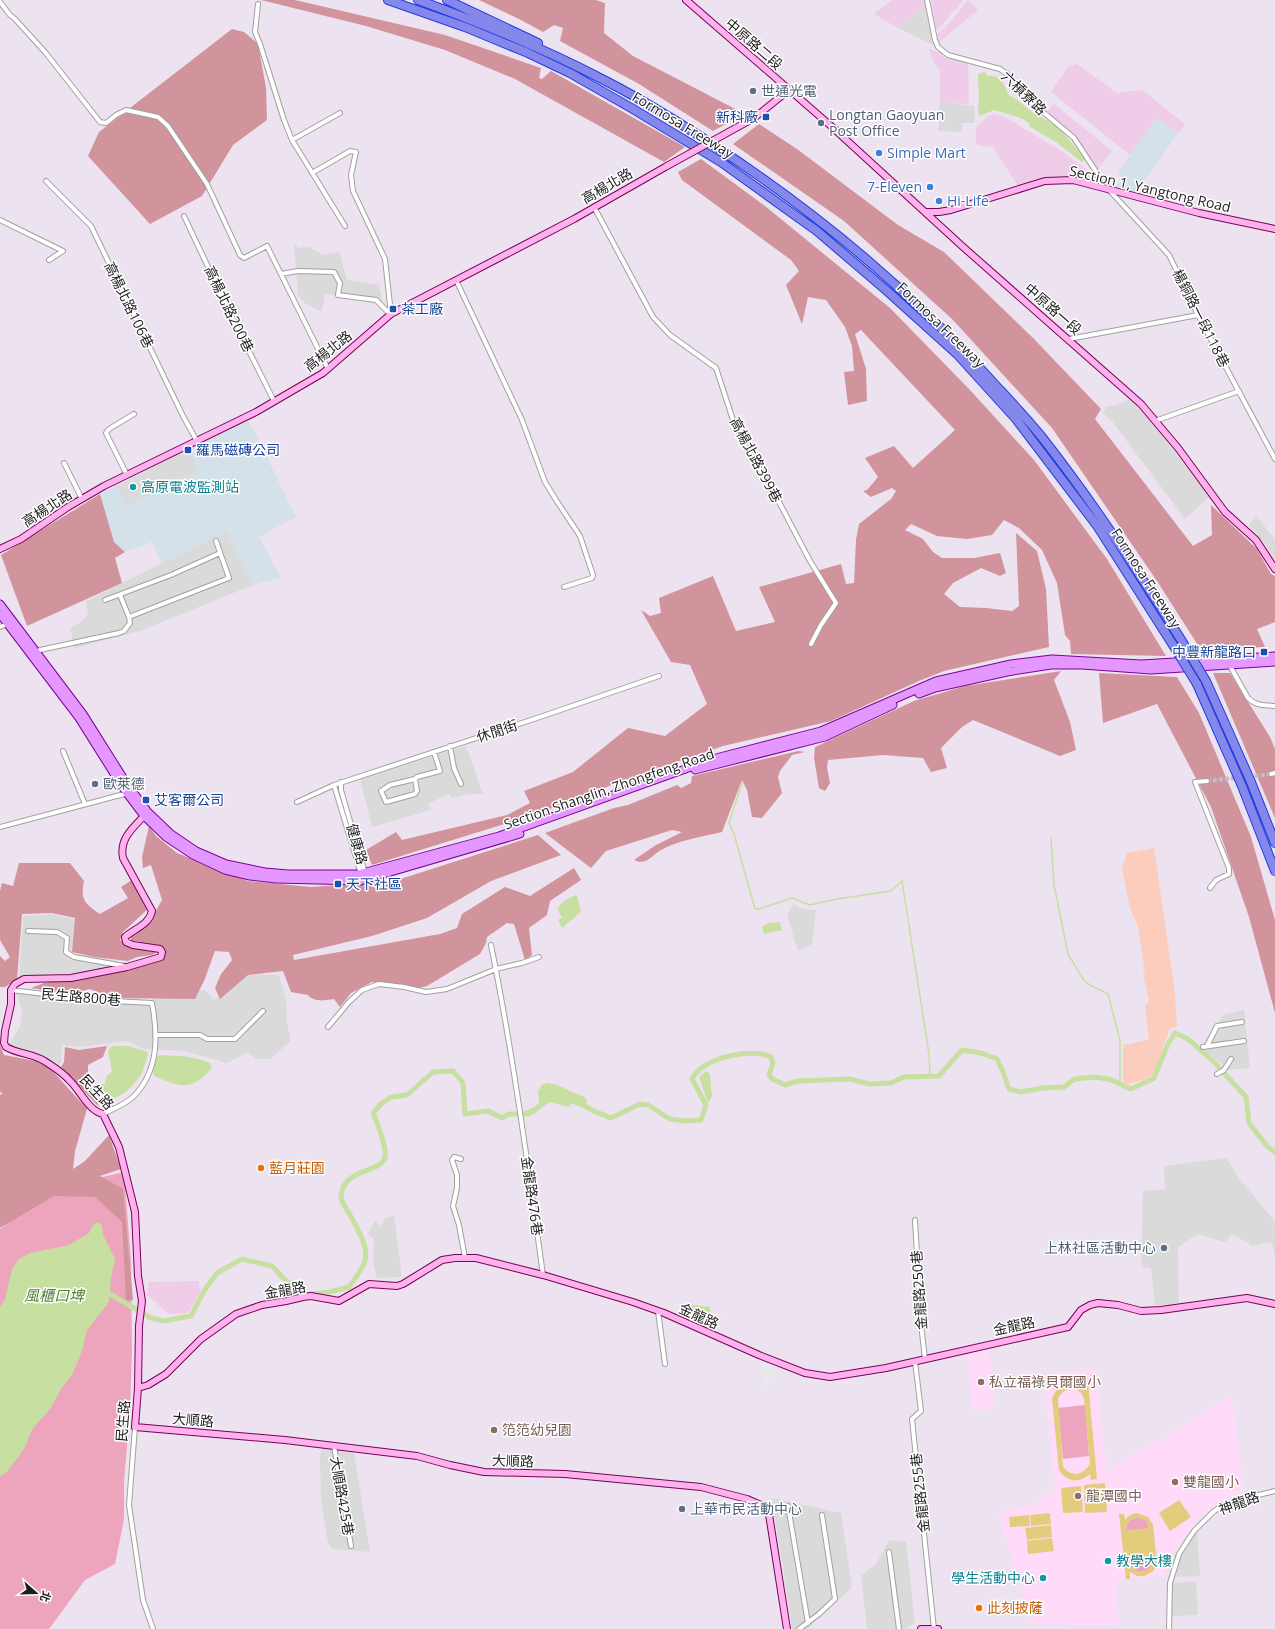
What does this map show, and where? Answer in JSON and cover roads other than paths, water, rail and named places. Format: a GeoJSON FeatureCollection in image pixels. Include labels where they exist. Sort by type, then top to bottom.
{"type":"FeatureCollection","features":[{"type":"Feature","properties":{"kind":"highway","name":"Formosa Freeway"},"geometry":{"type":"LineString","coordinates":[[385,0],[464,27],[528,53],[570,73],[721,162],[817,231],[886,290],[957,354],[1016,419],[1098,527],[1174,645],[1197,684],[1242,786],[1275,871]]}},
{"type":"Feature","properties":{"kind":"highway","name":"Formosa Freeway"},"geometry":{"type":"LineString","coordinates":[[418,0],[518,39],[603,80],[646,103],[723,151],[810,212],[870,262],[940,325],[971,356],[1040,435],[1095,508],[1141,576],[1206,681],[1251,782],[1275,843]]}},
{"type":"Feature","properties":{"kind":"highway"},"geometry":{"type":"LineString","coordinates":[[446,0],[531,39],[603,80]]}},
{"type":"Feature","properties":{"kind":"main road"},"geometry":{"type":"LineString","coordinates":[[0,604],[34,654]]}},
{"type":"Feature","properties":{"kind":"main road"},"geometry":{"type":"LineString","coordinates":[[0,614],[34,654]]}},
{"type":"Feature","properties":{"kind":"main road","name":"Section Shanglin, Zhongfeng Road"},"geometry":{"type":"LineString","coordinates":[[34,654],[83,714],[130,792],[146,814],[169,836],[196,851],[226,864],[240,868],[275,876],[341,881],[503,840],[697,769],[825,738],[908,698],[935,688],[1006,672],[1051,665],[1082,665],[1151,670],[1275,662]]}},
{"type":"Feature","properties":{"kind":"main road","name":"Section Shanglin, Zhongfeng Road"},"geometry":{"type":"LineString","coordinates":[[364,875],[498,836],[716,758],[821,731],[936,681],[952,677],[1011,664],[1052,659],[1141,664],[1275,656]]}},
{"type":"Feature","properties":{"kind":"street","name":"中原路二段"},"geometry":{"type":"LineString","coordinates":[[686,0],[789,90]]}},
{"type":"Feature","properties":{"kind":"street","name":"六槓寮路"},"geometry":{"type":"LineString","coordinates":[[927,0],[935,40],[938,47],[948,55],[1000,69],[1010,76],[1023,95],[1074,138],[1095,170],[1103,188]]}},
{"type":"Feature","properties":{"kind":"street"},"geometry":{"type":"LineString","coordinates":[[0,2],[10,15],[16,19],[45,52],[100,122],[106,123],[116,115],[126,110],[158,117],[168,126],[208,184],[240,255],[244,258],[267,246],[328,369]]}},
{"type":"Feature","properties":{"kind":"street"},"geometry":{"type":"LineString","coordinates":[[258,4],[255,32],[292,140],[345,226]]}},
{"type":"Feature","properties":{"kind":"street","name":"高楊北路"},"geometry":{"type":"LineString","coordinates":[[0,549],[21,539],[82,499],[274,401],[328,369],[390,314],[594,207],[754,118],[789,90]]}},
{"type":"Feature","properties":{"kind":"street","name":"中原路一段"},"geometry":{"type":"LineString","coordinates":[[789,90],[832,126],[927,212],[962,246],[1141,404],[1178,448],[1225,512],[1256,540],[1275,569]]}},
{"type":"Feature","properties":{"kind":"street"},"geometry":{"type":"LineString","coordinates":[[292,140],[340,113]]}},
{"type":"Feature","properties":{"kind":"street"},"geometry":{"type":"LineString","coordinates":[[312,173],[350,151],[356,152],[351,175],[353,190],[385,260],[390,314]]}},
{"type":"Feature","properties":{"kind":"street","name":"Section 1, Yangtong Road"},"geometry":{"type":"LineString","coordinates":[[927,212],[951,210],[1045,181],[1073,180],[1110,191],[1220,218],[1275,229]]}},
{"type":"Feature","properties":{"kind":"street","name":"高楊北路106巷"},"geometry":{"type":"LineString","coordinates":[[46,181],[91,226],[196,441]]}},
{"type":"Feature","properties":{"kind":"street","name":"楊銅路一段118巷"},"geometry":{"type":"LineString","coordinates":[[1110,191],[1169,255],[1198,315],[1275,459]]}},
{"type":"Feature","properties":{"kind":"street","name":"高楊北路399巷"},"geometry":{"type":"LineString","coordinates":[[594,207],[653,317],[670,335],[716,368],[734,422],[747,449],[769,483],[810,561],[836,603],[821,625],[811,644]]}},
{"type":"Feature","properties":{"kind":"street","name":"高楊北路200巷"},"geometry":{"type":"LineString","coordinates":[[184,216],[274,401]]}},
{"type":"Feature","properties":{"kind":"street"},"geometry":{"type":"LineString","coordinates":[[0,220],[63,251],[49,260]]}},
{"type":"Feature","properties":{"kind":"street"},"geometry":{"type":"LineString","coordinates":[[281,274],[298,270],[334,272],[340,282],[338,295],[376,300],[390,314]]}},
{"type":"Feature","properties":{"kind":"street"},"geometry":{"type":"LineString","coordinates":[[456,280],[522,420],[545,482],[580,536],[593,575],[592,578],[564,587]]}},
{"type":"Feature","properties":{"kind":"street"},"geometry":{"type":"LineString","coordinates":[[1069,339],[1198,315]]}},
{"type":"Feature","properties":{"kind":"street"},"geometry":{"type":"LineString","coordinates":[[1155,421],[1239,391]]}},
{"type":"Feature","properties":{"kind":"street"},"geometry":{"type":"LineString","coordinates":[[127,475],[106,433],[109,429],[134,414]]}},
{"type":"Feature","properties":{"kind":"street"},"geometry":{"type":"LineString","coordinates":[[64,463],[82,499]]}},
{"type":"Feature","properties":{"kind":"street"},"geometry":{"type":"LineString","coordinates":[[129,617],[229,578],[216,541]]}},
{"type":"Feature","properties":{"kind":"street"},"geometry":{"type":"LineString","coordinates":[[105,600],[220,554]]}},
{"type":"Feature","properties":{"kind":"street"},"geometry":{"type":"LineString","coordinates":[[34,654],[40,650],[124,631],[130,623],[120,595]]}},
{"type":"Feature","properties":{"kind":"street"},"geometry":{"type":"LineString","coordinates":[[0,627],[8,624]]}},
{"type":"Feature","properties":{"kind":"street"},"geometry":{"type":"LineString","coordinates":[[1230,666],[1248,698],[1252,702],[1260,705],[1275,706]]}},
{"type":"Feature","properties":{"kind":"street","name":"休閒街"},"geometry":{"type":"LineString","coordinates":[[298,802],[341,782],[543,716],[659,676]]}},
{"type":"Feature","properties":{"kind":"street"},"geometry":{"type":"LineString","coordinates":[[450,746],[454,768],[460,784]]}},
{"type":"Feature","properties":{"kind":"street"},"geometry":{"type":"LineString","coordinates":[[63,751],[85,804]]}},
{"type":"Feature","properties":{"kind":"street"},"geometry":{"type":"LineString","coordinates":[[415,779],[417,791],[415,794],[386,802],[381,791],[390,785],[440,771],[434,752]]}},
{"type":"Feature","properties":{"kind":"street"},"geometry":{"type":"LineString","coordinates":[[1207,781],[1196,782],[1229,868],[1229,874],[1216,880],[1210,888]]}},
{"type":"Feature","properties":{"kind":"street","name":"健康路"},"geometry":{"type":"LineString","coordinates":[[341,782],[341,790],[364,875]]}},
{"type":"Feature","properties":{"kind":"street","name":"健康路"},"geometry":{"type":"LineString","coordinates":[[334,785],[364,875]]}},
{"type":"Feature","properties":{"kind":"street"},"geometry":{"type":"LineString","coordinates":[[0,827],[130,792]]}},
{"type":"Feature","properties":{"kind":"street"},"geometry":{"type":"LineString","coordinates":[[11,990],[15,984],[24,979],[71,978],[127,967],[134,963],[160,958],[162,952],[156,948],[133,945],[126,942],[126,937],[129,934],[148,921],[152,911],[123,858],[122,853],[123,840],[126,835],[146,814]]}},
{"type":"Feature","properties":{"kind":"street"},"geometry":{"type":"LineString","coordinates":[[28,931],[57,932],[66,938],[66,952],[74,957],[127,967]]}},
{"type":"Feature","properties":{"kind":"street","name":"金龍路476巷"},"geometry":{"type":"LineString","coordinates":[[491,945],[521,1114],[543,1275]]}},
{"type":"Feature","properties":{"kind":"street"},"geometry":{"type":"LineString","coordinates":[[328,1027],[349,1002],[362,990],[379,984],[404,987],[426,992],[447,989],[496,969],[540,957]]}},
{"type":"Feature","properties":{"kind":"street","name":"民生路800巷"},"geometry":{"type":"LineString","coordinates":[[11,990],[95,1000],[152,1003],[155,1035]]}},
{"type":"Feature","properties":{"kind":"street","name":"民生路"},"geometry":{"type":"LineString","coordinates":[[11,990],[11,1004],[4,1038],[6,1047],[17,1052],[36,1056],[49,1063],[71,1081],[96,1112],[103,1114],[119,1146],[135,1212],[138,1276],[142,1301],[139,1326],[138,1388],[130,1505],[142,1600],[153,1629]]}},
{"type":"Feature","properties":{"kind":"street"},"geometry":{"type":"LineString","coordinates":[[103,1114],[132,1098],[146,1082],[155,1055],[155,1035],[200,1035],[207,1039],[235,1039],[263,1011]]}},
{"type":"Feature","properties":{"kind":"street"},"geometry":{"type":"LineString","coordinates":[[1242,1022],[1217,1026],[1205,1046],[1244,1041]]}},
{"type":"Feature","properties":{"kind":"street"},"geometry":{"type":"LineString","coordinates":[[1217,1074],[1224,1070],[1232,1059]]}},
{"type":"Feature","properties":{"kind":"street"},"geometry":{"type":"LineString","coordinates":[[461,1159],[454,1157],[452,1160],[457,1175],[453,1202],[465,1258]]}},
{"type":"Feature","properties":{"kind":"street","name":"金龍路250巷"},"geometry":{"type":"LineString","coordinates":[[915,1220],[921,1324],[925,1359]]}},
{"type":"Feature","properties":{"kind":"street","name":"金龍路"},"geometry":{"type":"LineString","coordinates":[[138,1388],[148,1386],[166,1374],[201,1339],[243,1311],[311,1296],[339,1301],[369,1284],[397,1286],[410,1281],[442,1260],[465,1258],[476,1258],[543,1275],[658,1311],[759,1355],[805,1373],[820,1377],[837,1377],[915,1362],[1068,1327],[1081,1310],[1094,1304],[1118,1305],[1142,1311],[1161,1310],[1247,1298],[1267,1301],[1275,1304]]}},
{"type":"Feature","properties":{"kind":"street"},"geometry":{"type":"LineString","coordinates":[[658,1311],[664,1364]]}},
{"type":"Feature","properties":{"kind":"street","name":"金龍路255巷"},"geometry":{"type":"LineString","coordinates":[[915,1362],[921,1411],[912,1419],[934,1628]]}},
{"type":"Feature","properties":{"kind":"street","name":"大順路"},"geometry":{"type":"LineString","coordinates":[[135,1427],[285,1440],[417,1456],[484,1472],[565,1474],[671,1483],[701,1487],[747,1499],[768,1508],[787,1629]]}},
{"type":"Feature","properties":{"kind":"street","name":"大順路425巷"},"geometry":{"type":"LineString","coordinates":[[334,1446],[351,1546]]}},
{"type":"Feature","properties":{"kind":"street","name":"神龍路"},"geometry":{"type":"LineString","coordinates":[[1169,1629],[1170,1583],[1179,1554],[1194,1530],[1204,1519],[1222,1505],[1229,1506],[1246,1498],[1275,1491]]}},
{"type":"Feature","properties":{"kind":"street"},"geometry":{"type":"LineString","coordinates":[[788,1506],[808,1623]]}},
{"type":"Feature","properties":{"kind":"street"},"geometry":{"type":"LineString","coordinates":[[800,1629],[835,1599],[822,1516]]}},
{"type":"Feature","properties":{"kind":"street"},"geometry":{"type":"LineString","coordinates":[[889,1552],[899,1629]]}},
{"type":"Feature","properties":{"kind":"street"},"geometry":{"type":"LineString","coordinates":[[921,1629],[938,1629]]}},
{"type":"Feature","properties":{"kind":"water"},"geometry":{"type":"Polygon","coordinates":[[[985,72],[987,76],[995,77],[1001,81],[1009,96],[1013,97],[1032,112],[1060,129],[1085,159],[1084,161],[1082,162],[1056,142],[1030,127],[1029,123],[1012,115],[994,110],[980,116],[978,113],[978,75],[985,72]]]}},
{"type":"Feature","properties":{"kind":"water"},"geometry":{"type":"Polygon","coordinates":[[[577,895],[581,912],[562,928],[558,920],[562,918],[557,908],[567,899],[577,895]]]}},
{"type":"Feature","properties":{"kind":"water"},"geometry":{"type":"Polygon","coordinates":[[[780,922],[782,930],[764,934],[762,927],[768,923],[780,922]]]}},
{"type":"Feature","properties":{"kind":"water"},"geometry":{"type":"Polygon","coordinates":[[[112,1046],[128,1046],[148,1052],[146,1061],[141,1074],[126,1092],[112,1098],[98,1098],[95,1084],[105,1084],[106,1077],[112,1071],[108,1051],[112,1046]]]}},
{"type":"Feature","properties":{"kind":"water"},"geometry":{"type":"Polygon","coordinates":[[[160,1055],[182,1056],[199,1059],[210,1063],[212,1068],[198,1081],[192,1084],[179,1085],[154,1076],[152,1070],[155,1058],[160,1055]]]}},
{"type":"Feature","properties":{"kind":"water"},"geometry":{"type":"Polygon","coordinates":[[[706,1071],[710,1074],[712,1097],[708,1103],[699,1077],[706,1071]]]}},
{"type":"Feature","properties":{"kind":"water"},"geometry":{"type":"Polygon","coordinates":[[[548,1083],[557,1085],[586,1098],[587,1103],[584,1108],[571,1103],[569,1107],[549,1102],[534,1114],[523,1116],[523,1112],[539,1103],[538,1090],[540,1089],[541,1085],[548,1083]]]}},
{"type":"Feature","properties":{"kind":"water","name":"風櫃口埤"},"geometry":{"type":"Polygon","coordinates":[[[97,1222],[102,1225],[103,1235],[115,1259],[111,1278],[109,1302],[87,1330],[82,1351],[72,1375],[61,1389],[50,1409],[33,1428],[24,1449],[7,1472],[0,1476],[0,1307],[5,1300],[12,1269],[19,1259],[30,1253],[69,1245],[89,1233],[93,1225],[97,1222]]]}},
{"type":"Feature","properties":{"kind":"water"},"geometry":{"type":"Polygon","coordinates":[[[696,1305],[710,1307],[710,1315],[706,1323],[697,1322],[682,1315],[685,1307],[696,1305]]]}},
{"type":"Feature","properties":{"kind":"waterway"},"geometry":{"type":"LineString","coordinates":[[742,783],[729,823],[734,834],[755,909],[792,898],[810,905],[837,899],[891,891],[902,881],[929,1054],[930,1076]]}},
{"type":"Feature","properties":{"kind":"waterway"},"geometry":{"type":"LineString","coordinates":[[1051,838],[1054,885],[1068,954],[1083,979],[1090,985],[1108,994],[1120,1040],[1120,1083]]}},
{"type":"Feature","properties":{"kind":"waterway"},"geometry":{"type":"LineString","coordinates":[[580,1103],[611,1118],[640,1104],[648,1105],[670,1119],[685,1121],[701,1120],[706,1105],[692,1079],[697,1072],[705,1065],[716,1060],[728,1056],[752,1053],[763,1054],[771,1057],[773,1063],[769,1075],[772,1079],[785,1085],[798,1081],[850,1079],[869,1084],[891,1083],[904,1077],[939,1076],[962,1050],[981,1053],[997,1059],[1009,1089],[1021,1092],[1042,1088],[1064,1087],[1074,1079],[1094,1077],[1109,1079],[1131,1089],[1154,1078],[1168,1044],[1175,1033],[1188,1039],[1214,1062],[1246,1097],[1249,1123],[1267,1146],[1275,1152]]}},
{"type":"Feature","properties":{"kind":"waterway"},"geometry":{"type":"LineString","coordinates":[[103,1296],[110,1294],[151,1318],[164,1321],[191,1316],[204,1291],[217,1273],[242,1259],[272,1266],[284,1279],[306,1295],[329,1292],[349,1287],[364,1264],[366,1251],[359,1231],[341,1197],[343,1188],[348,1181],[355,1176],[377,1166],[385,1157],[383,1141],[373,1113],[382,1103],[391,1097],[407,1095],[433,1072],[453,1071],[463,1083],[465,1114],[488,1111],[502,1118],[509,1114],[529,1114]]}},
{"type":"Feature","properties":{"kind":"tunnel"},"geometry":{"type":"LineString","coordinates":[[1207,781],[1271,774]]}},
{"type":"Feature","properties":{"kind":"place","name":"世通光電"},"geometry":{"type":"Point","coordinates":[753,91]}},
{"type":"Feature","properties":{"kind":"place","name":"新科廠"},"geometry":{"type":"Point","coordinates":[766,117]}},
{"type":"Feature","properties":{"kind":"place","name":"Longtan Gaoyuan Post Office"},"geometry":{"type":"Point","coordinates":[821,123]}},
{"type":"Feature","properties":{"kind":"place","name":"Simple Mart"},"geometry":{"type":"Point","coordinates":[879,153]}},
{"type":"Feature","properties":{"kind":"place","name":"7-Eleven"},"geometry":{"type":"Point","coordinates":[930,187]}},
{"type":"Feature","properties":{"kind":"place","name":"Hi-Life"},"geometry":{"type":"Point","coordinates":[939,201]}},
{"type":"Feature","properties":{"kind":"place","name":"茶工廠"},"geometry":{"type":"Point","coordinates":[393,309]}},
{"type":"Feature","properties":{"kind":"place","name":"羅馬磁磚公司"},"geometry":{"type":"Point","coordinates":[188,450]}},
{"type":"Feature","properties":{"kind":"place","name":"高原電波監測站"},"geometry":{"type":"Point","coordinates":[133,487]}},
{"type":"Feature","properties":{"kind":"place","name":"中豐新龍路口"},"geometry":{"type":"Point","coordinates":[1264,652]}},
{"type":"Feature","properties":{"kind":"place","name":"歐萊德"},"geometry":{"type":"Point","coordinates":[95,784]}},
{"type":"Feature","properties":{"kind":"place","name":"艾客爾公司"},"geometry":{"type":"Point","coordinates":[146,800]}},
{"type":"Feature","properties":{"kind":"place","name":"天下社區"},"geometry":{"type":"Point","coordinates":[338,884]}},
{"type":"Feature","properties":{"kind":"place","name":"藍月莊園"},"geometry":{"type":"Point","coordinates":[261,1168]}},
{"type":"Feature","properties":{"kind":"place","name":"上林社區活動中心"},"geometry":{"type":"Point","coordinates":[1164,1248]}},
{"type":"Feature","properties":{"kind":"place","name":"私立福祿貝爾國小"},"geometry":{"type":"Point","coordinates":[981,1382]}},
{"type":"Feature","properties":{"kind":"place","name":"笵笵幼兒園"},"geometry":{"type":"Point","coordinates":[494,1430]}},
{"type":"Feature","properties":{"kind":"place","name":"雙龍國小"},"geometry":{"type":"Point","coordinates":[1175,1482]}},
{"type":"Feature","properties":{"kind":"place","name":"龍潭國中"},"geometry":{"type":"Point","coordinates":[1078,1496]}},
{"type":"Feature","properties":{"kind":"place","name":"上華市民活動中心"},"geometry":{"type":"Point","coordinates":[682,1509]}},
{"type":"Feature","properties":{"kind":"place","name":"教學大樓"},"geometry":{"type":"Point","coordinates":[1108,1561]}},
{"type":"Feature","properties":{"kind":"place","name":"學生活動中心"},"geometry":{"type":"Point","coordinates":[1043,1578]}},
{"type":"Feature","properties":{"kind":"place","name":"此刻披薩"},"geometry":{"type":"Point","coordinates":[979,1608]}}]}
